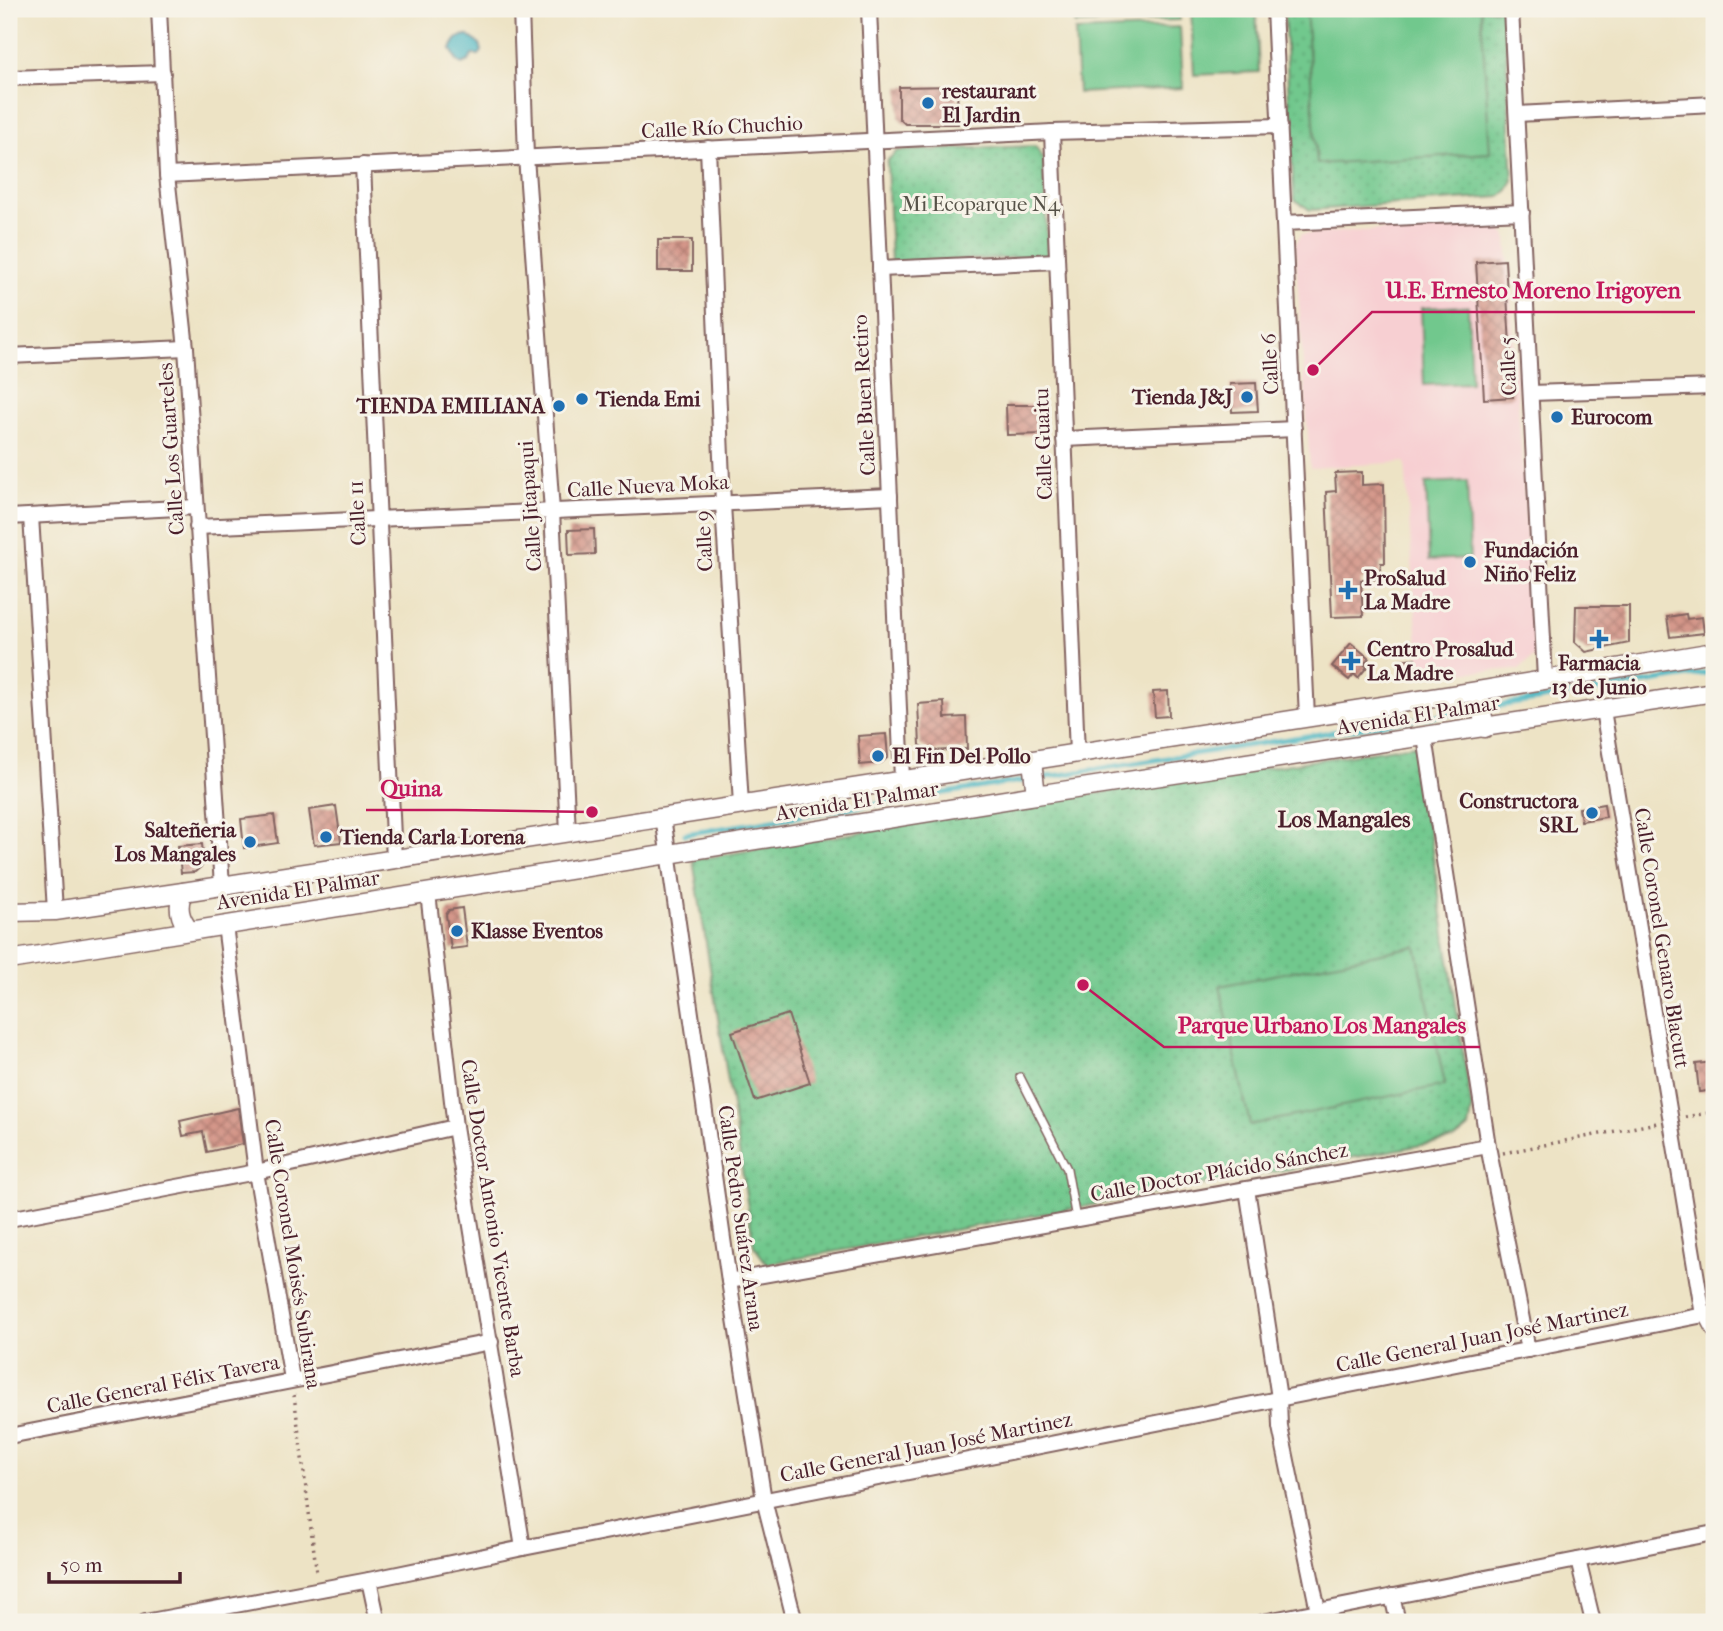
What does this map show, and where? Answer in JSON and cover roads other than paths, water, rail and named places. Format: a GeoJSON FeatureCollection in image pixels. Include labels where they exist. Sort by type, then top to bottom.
{"type":"FeatureCollection","features":[{"type":"Feature","properties":{"kind":"street","name":"Calle Los Guarteles"},"geometry":{"type":"LineString","coordinates":[[159,9],[167,175],[186,348],[222,886]]}},
{"type":"Feature","properties":{"kind":"street","name":"Calle Jitapaqui"},"geometry":{"type":"LineString","coordinates":[[521,9],[526,157],[552,511],[568,832]]}},
{"type":"Feature","properties":{"kind":"street","name":"Calle Buen Retiro"},"geometry":{"type":"LineString","coordinates":[[869,9],[902,779]]}},
{"type":"Feature","properties":{"kind":"street","name":"Calle 6"},"geometry":{"type":"LineString","coordinates":[[1274,9],[1307,718]]}},
{"type":"Feature","properties":{"kind":"street","name":"Calle 5"},"geometry":{"type":"LineString","coordinates":[[1511,9],[1545,679]]}},
{"type":"Feature","properties":{"kind":"street"},"geometry":{"type":"LineString","coordinates":[[9,78],[163,73]]}},
{"type":"Feature","properties":{"kind":"street"},"geometry":{"type":"LineString","coordinates":[[1517,114],[1714,104]]}},
{"type":"Feature","properties":{"kind":"street","name":"Calle Río Chuchio"},"geometry":{"type":"LineString","coordinates":[[167,175],[1052,132],[1280,126]]}},
{"type":"Feature","properties":{"kind":"street","name":"Calle Guaitu"},"geometry":{"type":"LineString","coordinates":[[1052,132],[1077,754]]}},
{"type":"Feature","properties":{"kind":"street","name":"Calle 9"},"geometry":{"type":"LineString","coordinates":[[708,148],[723,504],[741,805]]}},
{"type":"Feature","properties":{"kind":"street","name":"Calle 11"},"geometry":{"type":"LineString","coordinates":[[363,165],[394,860]]}},
{"type":"Feature","properties":{"kind":"street"},"geometry":{"type":"LineString","coordinates":[[1284,223],[1522,212]]}},
{"type":"Feature","properties":{"kind":"street"},"geometry":{"type":"LineString","coordinates":[[880,269],[1057,261]]}},
{"type":"Feature","properties":{"kind":"street"},"geometry":{"type":"LineString","coordinates":[[9,356],[186,348]]}},
{"type":"Feature","properties":{"kind":"street"},"geometry":{"type":"LineString","coordinates":[[1531,393],[1714,387]]}},
{"type":"Feature","properties":{"kind":"street"},"geometry":{"type":"LineString","coordinates":[[1064,439],[1294,429]]}},
{"type":"Feature","properties":{"kind":"street","name":"Calle Nueva Moka"},"geometry":{"type":"LineString","coordinates":[[197,527],[890,496]]}},
{"type":"Feature","properties":{"kind":"street"},"geometry":{"type":"LineString","coordinates":[[9,517],[196,507]]}},
{"type":"Feature","properties":{"kind":"street"},"geometry":{"type":"LineString","coordinates":[[31,516],[55,911]]}},
{"type":"Feature","properties":{"kind":"street","name":"Avenida El Palmar"},"geometry":{"type":"LineString","coordinates":[[9,960],[668,856],[1034,778],[1077,754],[1307,718],[1479,695],[1545,679],[1714,652]]}},
{"type":"Feature","properties":{"kind":"street","name":"Avenida El Palmar"},"geometry":{"type":"LineString","coordinates":[[9,912],[55,911],[183,892],[902,779],[1034,778],[1424,737],[1484,724],[1603,710],[1714,692]]}},
{"type":"Feature","properties":{"kind":"street"},"geometry":{"type":"LineString","coordinates":[[1479,695],[1484,724]]}},
{"type":"Feature","properties":{"kind":"street","name":"Calle Coronel Genaro Blacutt"},"geometry":{"type":"LineString","coordinates":[[1603,710],[1670,1120],[1709,1314]]}},
{"type":"Feature","properties":{"kind":"street"},"geometry":{"type":"LineString","coordinates":[[1424,737],[1488,1146],[1528,1350]]}},
{"type":"Feature","properties":{"kind":"street","name":"Calle Pedro Suárez Arana"},"geometry":{"type":"LineString","coordinates":[[663,817],[729,1281],[764,1500],[795,1622]]}},
{"type":"Feature","properties":{"kind":"street"},"geometry":{"type":"LineString","coordinates":[[183,892],[179,908],[183,923],[189,930]]}},
{"type":"Feature","properties":{"kind":"street","name":"Calle Doctor Antonio Vicente Barba"},"geometry":{"type":"LineString","coordinates":[[428,894],[455,1127],[523,1548]]}},
{"type":"Feature","properties":{"kind":"street","name":"Calle Coronel Moisés Subirana"},"geometry":{"type":"LineString","coordinates":[[225,925],[257,1172],[292,1379]]}},
{"type":"Feature","properties":{"kind":"street"},"geometry":{"type":"LineString","coordinates":[[9,1219],[257,1172],[455,1127]]}},
{"type":"Feature","properties":{"kind":"street","name":"Calle Doctor Plácido Sánchez"},"geometry":{"type":"LineString","coordinates":[[729,1281],[1488,1146]]}},
{"type":"Feature","properties":{"kind":"street"},"geometry":{"type":"LineString","coordinates":[[1247,1189],[1279,1398],[1280,1427],[1318,1611]]}},
{"type":"Feature","properties":{"kind":"street","name":"Calle General Juan José Martinez"},"geometry":{"type":"LineString","coordinates":[[145,1622],[1709,1314]]}},
{"type":"Feature","properties":{"kind":"street","name":"Calle General Félix Tavera"},"geometry":{"type":"LineString","coordinates":[[9,1436],[491,1342]]}},
{"type":"Feature","properties":{"kind":"street"},"geometry":{"type":"LineString","coordinates":[[1263,1622],[1714,1533]]}},
{"type":"Feature","properties":{"kind":"street"},"geometry":{"type":"LineString","coordinates":[[1578,1560],[1593,1622]]}},
{"type":"Feature","properties":{"kind":"street"},"geometry":{"type":"LineString","coordinates":[[369,1580],[378,1622]]}},
{"type":"Feature","properties":{"kind":"street"},"geometry":{"type":"LineString","coordinates":[[1392,1597],[1398,1622]]}},
{"type":"Feature","properties":{"kind":"lane"},"geometry":{"type":"LineString","coordinates":[[1020,1077],[1067,1169],[1076,1219]]}},
{"type":"Feature","properties":{"kind":"lane","name":"Calle Coronel Genaro Blacutt"},"geometry":{"type":"LineString","coordinates":[[1709,1314],[1714,1337]]}},
{"type":"Feature","properties":{"kind":"water"},"geometry":{"type":"Polygon","coordinates":[[[467,35],[480,44],[482,51],[462,64],[457,61],[451,49],[457,39],[467,35]]]}},
{"type":"Feature","properties":{"kind":"waterway"},"geometry":{"type":"LineString","coordinates":[[685,834],[1714,672]]}},
{"type":"Feature","properties":{"kind":"place","name":"restaurant El Jardin"},"geometry":{"type":"Point","coordinates":[928,103]}},
{"type":"Feature","properties":{"kind":"place","name":"U.E. Ernesto Moreno Irigoyen"},"geometry":{"type":"Point","coordinates":[1313,370]}},
{"type":"Feature","properties":{"kind":"place","name":"Tienda J&J"},"geometry":{"type":"Point","coordinates":[1247,397]}},
{"type":"Feature","properties":{"kind":"place","name":"Tienda Emi"},"geometry":{"type":"Point","coordinates":[582,399]}},
{"type":"Feature","properties":{"kind":"place","name":"TIENDA EMILIANA"},"geometry":{"type":"Point","coordinates":[559,406]}},
{"type":"Feature","properties":{"kind":"place","name":"Eurocom"},"geometry":{"type":"Point","coordinates":[1557,417]}},
{"type":"Feature","properties":{"kind":"place","name":"Fundación Niño Feliz"},"geometry":{"type":"Point","coordinates":[1470,562]}},
{"type":"Feature","properties":{"kind":"place","name":"ProSalud La Madre"},"geometry":{"type":"Point","coordinates":[1348,590]}},
{"type":"Feature","properties":{"kind":"place","name":"Farmacia 13 de Junio"},"geometry":{"type":"Point","coordinates":[1599,639]}},
{"type":"Feature","properties":{"kind":"place","name":"Centro Prosalud La Madre"},"geometry":{"type":"Point","coordinates":[1351,661]}},
{"type":"Feature","properties":{"kind":"place","name":"El Fin Del Pollo"},"geometry":{"type":"Point","coordinates":[878,756]}},
{"type":"Feature","properties":{"kind":"place","name":"Quina"},"geometry":{"type":"Point","coordinates":[592,812]}},
{"type":"Feature","properties":{"kind":"place","name":"Constructora SRL"},"geometry":{"type":"Point","coordinates":[1592,813]}},
{"type":"Feature","properties":{"kind":"place","name":"Tienda Carla Lorena"},"geometry":{"type":"Point","coordinates":[326,837]}},
{"type":"Feature","properties":{"kind":"place","name":"Salteñeria Los Mangales"},"geometry":{"type":"Point","coordinates":[250,842]}},
{"type":"Feature","properties":{"kind":"place","name":"Klasse Eventos"},"geometry":{"type":"Point","coordinates":[457,931]}},
{"type":"Feature","properties":{"kind":"place","name":"Parque Urbano Los Mangales"},"geometry":{"type":"Point","coordinates":[1083,985]}},
{"type":"Feature","properties":{"kind":"district","name":"Los Mangales"},"geometry":{"type":"Point","coordinates":[1344,819]}},
{"type":"Feature","properties":{"kind":"park label","name":"Mi Ecoparque N4"},"geometry":{"type":"Point","coordinates":[981,204]}}]}
